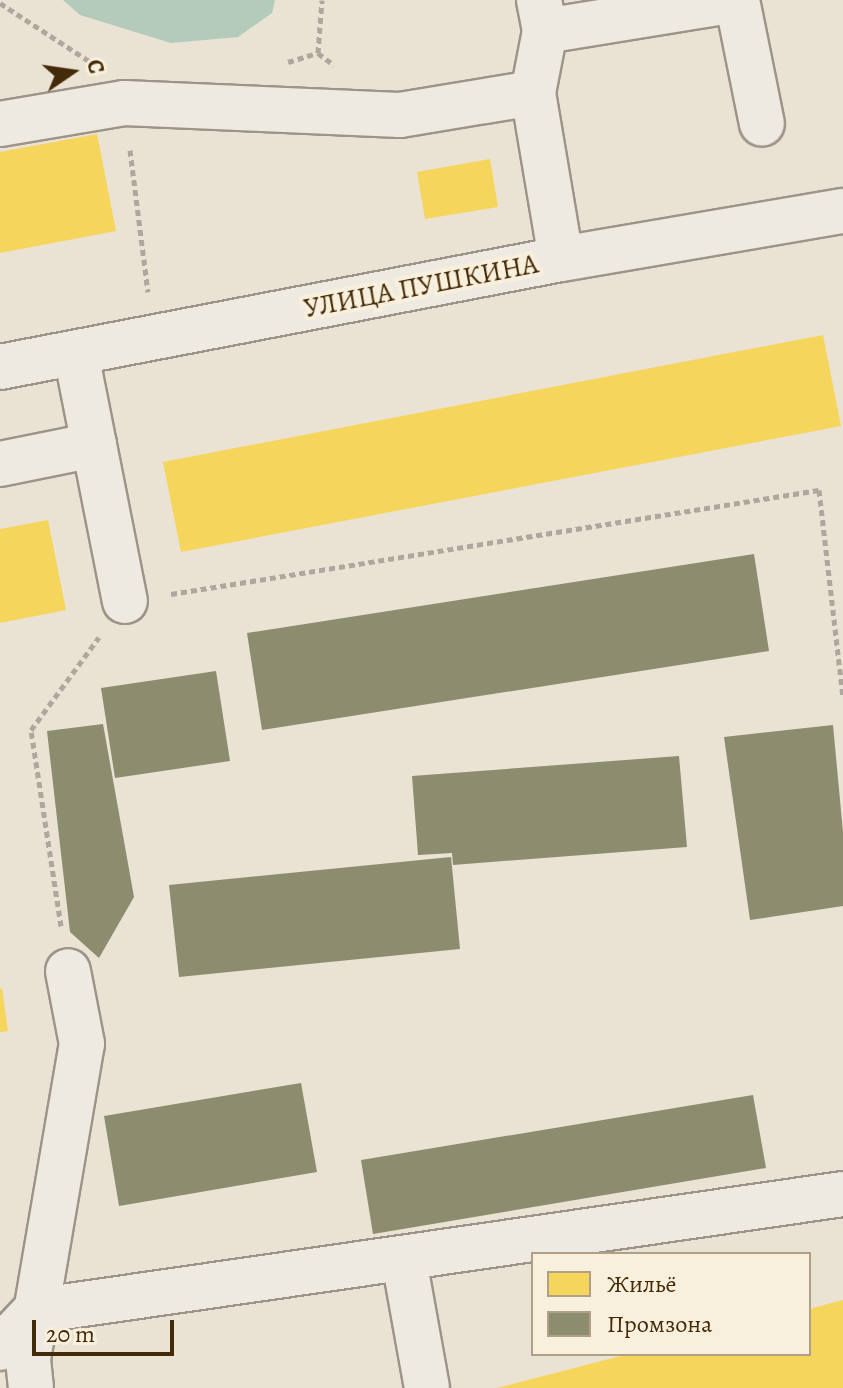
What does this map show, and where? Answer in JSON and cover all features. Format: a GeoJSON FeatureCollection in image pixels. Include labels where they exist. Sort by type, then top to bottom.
{"type":"FeatureCollection","features":[{"type":"Feature","properties":{"kind":"street"},"geometry":{"type":"LineString","coordinates":[[561,259],[533,93],[542,16],[737,0],[762,124]]}},
{"type":"Feature","properties":{"kind":"street"},"geometry":{"type":"LineString","coordinates":[[0,124],[124,103],[400,115],[533,93]]}},
{"type":"Feature","properties":{"kind":"street","name":"УЛИЦА ПУШКИНА"},"geometry":{"type":"LineString","coordinates":[[0,367],[561,259],[843,211]]}},
{"type":"Feature","properties":{"kind":"street"},"geometry":{"type":"LineString","coordinates":[[76,354],[125,601]]}},
{"type":"Feature","properties":{"kind":"street"},"geometry":{"type":"LineString","coordinates":[[0,464],[94,445]]}},
{"type":"Feature","properties":{"kind":"street"},"geometry":{"type":"LineString","coordinates":[[31,1388],[28,1359],[35,1311],[82,1044],[68,971]]}},
{"type":"Feature","properties":{"kind":"street"},"geometry":{"type":"LineString","coordinates":[[0,1348],[35,1311],[404,1260],[843,1194]]}},
{"type":"Feature","properties":{"kind":"street"},"geometry":{"type":"LineString","coordinates":[[404,1260],[427,1388]]}},
{"type":"Feature","properties":{"kind":"path"},"geometry":{"type":"LineString","coordinates":[[3,0],[6,7]]}},
{"type":"Feature","properties":{"kind":"path"},"geometry":{"type":"LineString","coordinates":[[68,971],[31,730],[125,601],[819,490],[843,696]]}},
{"type":"Feature","properties":{"kind":"shaded area"},"geometry":{"type":"Polygon","coordinates":[[[63,0],[275,0],[272,13],[238,37],[171,43],[80,15],[63,0]]]}},
{"type":"Feature","properties":{"kind":"building: Жильё"},"geometry":{"type":"Polygon","coordinates":[[[97,134],[116,231],[0,253],[0,152],[97,134]]]}},
{"type":"Feature","properties":{"kind":"building: Жильё"},"geometry":{"type":"Polygon","coordinates":[[[490,159],[498,207],[425,219],[417,172],[490,159]]]}},
{"type":"Feature","properties":{"kind":"building: Жильё"},"geometry":{"type":"Polygon","coordinates":[[[823,335],[841,426],[181,552],[163,462],[823,335]]]}},
{"type":"Feature","properties":{"kind":"building: Жильё"},"geometry":{"type":"Polygon","coordinates":[[[48,520],[66,610],[0,623],[0,529],[48,520]]]}},
{"type":"Feature","properties":{"kind":"building: Жильё"},"geometry":{"type":"Polygon","coordinates":[[[0,989],[8,1031],[0,1032],[0,989]]]}},
{"type":"Feature","properties":{"kind":"building: Жильё"},"geometry":{"type":"Polygon","coordinates":[[[843,1300],[843,1388],[497,1388],[620,1356],[811,1356],[811,1308],[843,1300]]]}},
{"type":"Feature","properties":{"kind":"building: Промзона"},"geometry":{"type":"Polygon","coordinates":[[[754,554],[769,651],[262,730],[247,633],[754,554]]]}},
{"type":"Feature","properties":{"kind":"building: Промзона"},"geometry":{"type":"Polygon","coordinates":[[[216,671],[230,761],[115,778],[101,688],[216,671]]]}},
{"type":"Feature","properties":{"kind":"building: Промзона"},"geometry":{"type":"Polygon","coordinates":[[[103,724],[134,897],[99,958],[70,932],[47,731],[103,724]]]}},
{"type":"Feature","properties":{"kind":"building: Промзона"},"geometry":{"type":"Polygon","coordinates":[[[833,725],[843,832],[843,906],[750,920],[724,737],[833,725]]]}},
{"type":"Feature","properties":{"kind":"building: Промзона"},"geometry":{"type":"Polygon","coordinates":[[[679,756],[687,847],[453,865],[452,853],[418,855],[412,776],[679,756]]]}},
{"type":"Feature","properties":{"kind":"building: Промзона"},"geometry":{"type":"Polygon","coordinates":[[[451,857],[460,949],[179,977],[169,885],[451,857]]]}},
{"type":"Feature","properties":{"kind":"building: Промзона"},"geometry":{"type":"Polygon","coordinates":[[[301,1083],[317,1172],[119,1206],[104,1116],[301,1083]]]}},
{"type":"Feature","properties":{"kind":"building: Промзона"},"geometry":{"type":"Polygon","coordinates":[[[753,1095],[766,1168],[373,1234],[361,1160],[753,1095]]]}}]}
